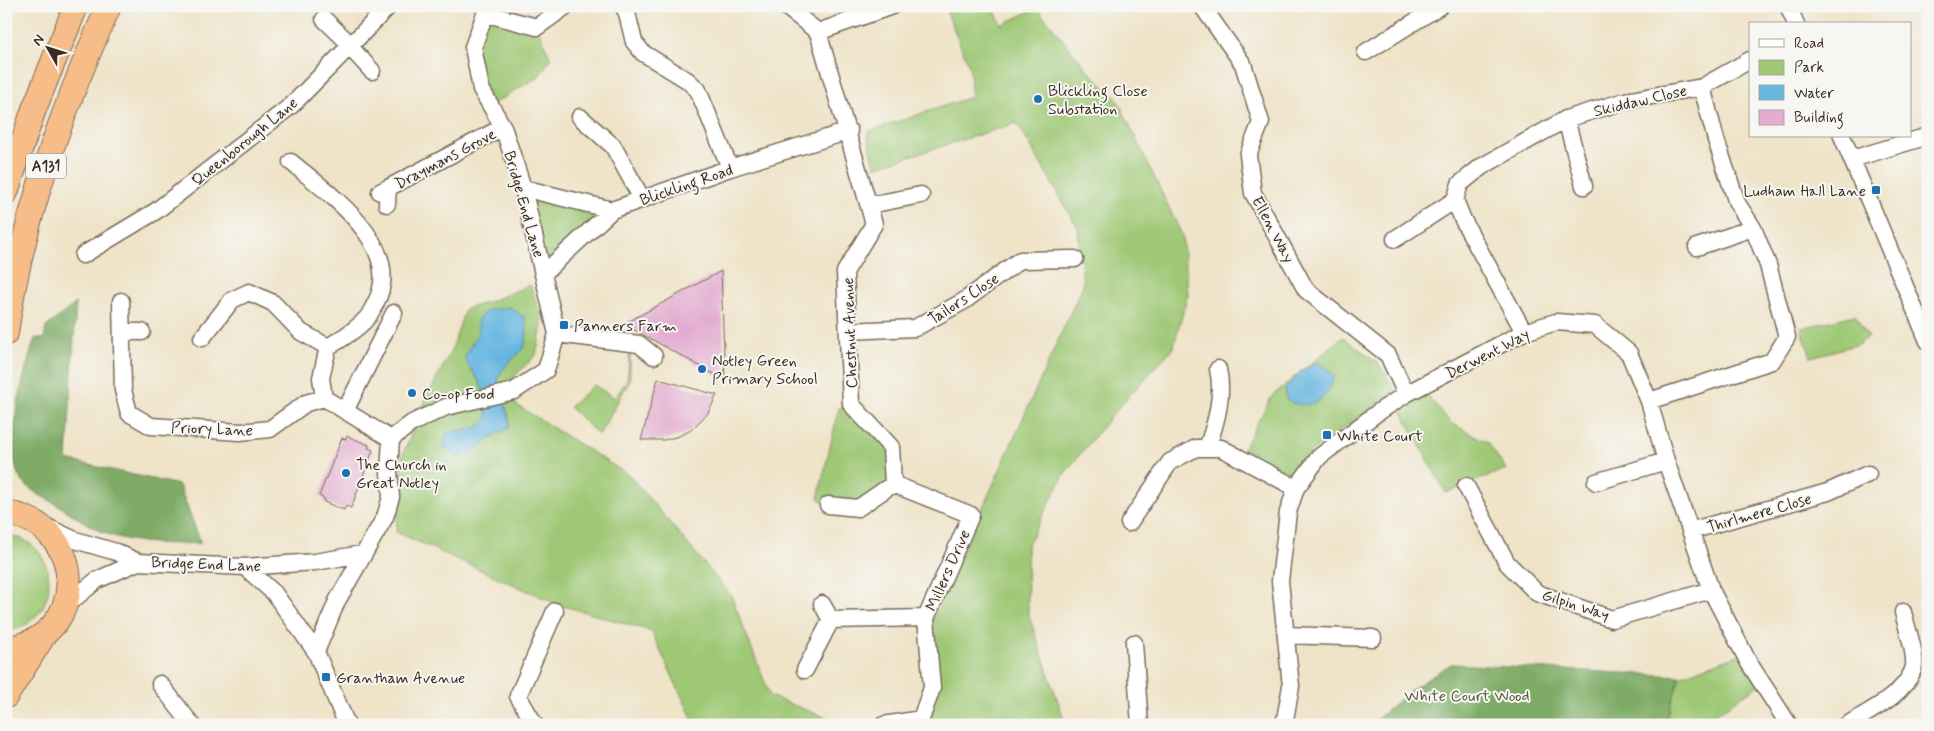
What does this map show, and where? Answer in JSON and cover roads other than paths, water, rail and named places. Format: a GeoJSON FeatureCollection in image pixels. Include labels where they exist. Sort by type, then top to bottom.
{"type":"FeatureCollection","features":[{"type":"Feature","properties":{"kind":"highway","name":"A131"},"geometry":{"type":"LineString","coordinates":[[6,192],[28,125],[76,6]]}},
{"type":"Feature","properties":{"kind":"highway","name":"A131"},"geometry":{"type":"LineString","coordinates":[[6,333],[18,265],[43,173],[71,96],[109,6]]}},
{"type":"Feature","properties":{"kind":"highway"},"geometry":{"type":"LineString","coordinates":[[6,696],[23,666],[46,632],[57,620],[64,607],[70,577],[67,561],[61,547],[52,534],[40,524],[10,508]]}},
{"type":"Feature","properties":{"kind":"highway"},"geometry":{"type":"LineString","coordinates":[[6,648],[25,644],[46,632]]}},
{"type":"Feature","properties":{"kind":"street","name":"Queenborough Lane"},"geometry":{"type":"LineString","coordinates":[[83,255],[156,211],[292,105],[389,6]]}},
{"type":"Feature","properties":{"kind":"street"},"geometry":{"type":"LineString","coordinates":[[487,10],[537,26],[566,6]]}},
{"type":"Feature","properties":{"kind":"street"},"geometry":{"type":"LineString","coordinates":[[623,6],[627,13],[634,42],[643,53],[687,80],[698,90],[730,168]]}},
{"type":"Feature","properties":{"kind":"street"},"geometry":{"type":"LineString","coordinates":[[785,6],[818,32],[892,6]]}},
{"type":"Feature","properties":{"kind":"street","name":"Ellen Way"},"geometry":{"type":"LineString","coordinates":[[1202,6],[1243,64],[1261,122],[1248,155],[1253,193],[1306,290],[1388,355],[1406,394]]}},
{"type":"Feature","properties":{"kind":"street"},"geometry":{"type":"LineString","coordinates":[[1366,52],[1440,6]]}},
{"type":"Feature","properties":{"kind":"street"},"geometry":{"type":"LineString","coordinates":[[1788,6],[1795,22]]}},
{"type":"Feature","properties":{"kind":"street","name":"Bridge End Lane"},"geometry":{"type":"LineString","coordinates":[[391,439],[412,423],[446,407],[514,391],[546,370],[557,334],[523,188],[503,127],[481,89],[472,47],[487,10]]}},
{"type":"Feature","properties":{"kind":"street"},"geometry":{"type":"LineString","coordinates":[[324,19],[372,72]]}},
{"type":"Feature","properties":{"kind":"street","name":"Chestnut Avenue"},"geometry":{"type":"LineString","coordinates":[[818,32],[849,131],[874,224],[845,272],[851,404],[891,447],[893,484]]}},
{"type":"Feature","properties":{"kind":"street"},"geometry":{"type":"LineString","coordinates":[[1702,87],[1749,61]]}},
{"type":"Feature","properties":{"kind":"street","name":"Skiddaw Close"},"geometry":{"type":"LineString","coordinates":[[1455,200],[1460,184],[1481,167],[1566,119],[1625,101],[1702,87],[1716,140],[1737,204],[1753,228],[1768,264],[1787,337],[1782,348],[1772,361],[1649,401]]}},
{"type":"Feature","properties":{"kind":"street"},"geometry":{"type":"LineString","coordinates":[[580,118],[613,146],[642,200]]}},
{"type":"Feature","properties":{"kind":"street"},"geometry":{"type":"LineString","coordinates":[[1566,119],[1584,186]]}},
{"type":"Feature","properties":{"kind":"street","name":"Draymans Grove"},"geometry":{"type":"LineString","coordinates":[[385,195],[503,127]]}},
{"type":"Feature","properties":{"kind":"street","name":"Blickling Road"},"geometry":{"type":"LineString","coordinates":[[544,273],[612,210],[730,168],[849,131]]}},
{"type":"Feature","properties":{"kind":"street"},"geometry":{"type":"LineString","coordinates":[[1852,159],[1928,136]]}},
{"type":"Feature","properties":{"kind":"street"},"geometry":{"type":"LineString","coordinates":[[1843,138],[1926,331]]}},
{"type":"Feature","properties":{"kind":"street"},"geometry":{"type":"LineString","coordinates":[[291,162],[356,218],[374,243],[384,275],[380,296],[367,319],[328,347],[321,378],[324,398],[391,439],[389,472],[391,497],[385,517],[362,554],[337,601],[316,652]]}},
{"type":"Feature","properties":{"kind":"street"},"geometry":{"type":"LineString","coordinates":[[523,188],[612,210]]}},
{"type":"Feature","properties":{"kind":"street"},"geometry":{"type":"LineString","coordinates":[[869,205],[921,195]]}},
{"type":"Feature","properties":{"kind":"street"},"geometry":{"type":"LineString","coordinates":[[1396,238],[1455,200],[1463,220],[1524,332]]}},
{"type":"Feature","properties":{"kind":"street"},"geometry":{"type":"LineString","coordinates":[[1696,247],[1753,228]]}},
{"type":"Feature","properties":{"kind":"street","name":"Tailors Close"},"geometry":{"type":"LineString","coordinates":[[848,331],[915,328],[964,301],[1020,260],[1075,259]]}},
{"type":"Feature","properties":{"kind":"street"},"geometry":{"type":"LineString","coordinates":[[202,338],[232,300],[249,292],[273,303],[301,332],[328,347]]}},
{"type":"Feature","properties":{"kind":"street","name":"Priory Lane"},"geometry":{"type":"LineString","coordinates":[[121,301],[123,390],[129,414],[152,426],[240,432],[270,429],[306,402],[324,398]]}},
{"type":"Feature","properties":{"kind":"street"},"geometry":{"type":"LineString","coordinates":[[346,411],[394,313]]}},
{"type":"Feature","properties":{"kind":"street","name":"Derwent Way"},"geometry":{"type":"LineString","coordinates":[[1284,725],[1291,686],[1280,581],[1288,512],[1296,488],[1319,457],[1377,413],[1406,394],[1524,332],[1556,322],[1596,325],[1630,353],[1649,401],[1666,461],[1711,590],[1749,663],[1789,725]]}},
{"type":"Feature","properties":{"kind":"street"},"geometry":{"type":"LineString","coordinates":[[122,332],[142,332]]}},
{"type":"Feature","properties":{"kind":"street"},"geometry":{"type":"LineString","coordinates":[[557,334],[639,344],[654,356]]}},
{"type":"Feature","properties":{"kind":"street"},"geometry":{"type":"LineString","coordinates":[[1207,448],[1215,426],[1222,386],[1218,369]]}},
{"type":"Feature","properties":{"kind":"street"},"geometry":{"type":"LineString","coordinates":[[1129,523],[1170,462],[1196,448],[1221,448],[1296,488]]}},
{"type":"Feature","properties":{"kind":"street"},"geometry":{"type":"LineString","coordinates":[[1596,482],[1666,461]]}},
{"type":"Feature","properties":{"kind":"street","name":"Thirlmere Close"},"geometry":{"type":"LineString","coordinates":[[1690,531],[1828,492],[1868,474]]}},
{"type":"Feature","properties":{"kind":"street"},"geometry":{"type":"LineString","coordinates":[[828,505],[858,508],[893,484]]}},
{"type":"Feature","properties":{"kind":"street","name":"Millers Drive"},"geometry":{"type":"LineString","coordinates":[[884,725],[921,719],[932,688],[926,618],[971,515],[893,484]]}},
{"type":"Feature","properties":{"kind":"street","name":"Gilpin Way"},"geometry":{"type":"LineString","coordinates":[[1466,486],[1508,563],[1537,593],[1612,619],[1711,590]]}},
{"type":"Feature","properties":{"kind":"street","name":"Bridge End Lane"},"geometry":{"type":"LineString","coordinates":[[40,524],[74,540],[116,552],[138,562],[245,567],[315,562],[362,554]]}},
{"type":"Feature","properties":{"kind":"street","name":"Bridge End Lane"},"geometry":{"type":"LineString","coordinates":[[64,607],[97,580],[138,562]]}},
{"type":"Feature","properties":{"kind":"street"},"geometry":{"type":"LineString","coordinates":[[245,567],[274,592],[316,652],[347,725]]}},
{"type":"Feature","properties":{"kind":"street"},"geometry":{"type":"LineString","coordinates":[[805,670],[831,620],[822,604]]}},
{"type":"Feature","properties":{"kind":"street"},"geometry":{"type":"LineString","coordinates":[[535,725],[518,696],[555,611]]}},
{"type":"Feature","properties":{"kind":"street"},"geometry":{"type":"LineString","coordinates":[[1847,725],[1896,694],[1913,669],[1912,650],[1903,612]]}},
{"type":"Feature","properties":{"kind":"street","name":"Millers Drive"},"geometry":{"type":"LineString","coordinates":[[831,620],[926,618]]}},
{"type":"Feature","properties":{"kind":"street"},"geometry":{"type":"LineString","coordinates":[[1286,635],[1373,638]]}},
{"type":"Feature","properties":{"kind":"street"},"geometry":{"type":"LineString","coordinates":[[1134,643],[1140,725]]}},
{"type":"Feature","properties":{"kind":"street"},"geometry":{"type":"LineString","coordinates":[[160,684],[192,725]]}},
{"type":"Feature","properties":{"kind":"water"},"geometry":{"type":"Polygon","coordinates":[[[510,307],[525,318],[527,331],[523,347],[508,363],[498,379],[510,421],[509,428],[501,431],[473,451],[459,457],[443,446],[446,434],[480,426],[487,416],[480,384],[464,358],[478,333],[478,319],[486,311],[510,307]]]}},
{"type":"Feature","properties":{"kind":"water"},"geometry":{"type":"Polygon","coordinates":[[[1318,362],[1334,375],[1328,391],[1318,401],[1311,404],[1296,404],[1287,401],[1285,389],[1302,370],[1318,362]]]}},
{"type":"Feature","properties":{"kind":"place","name":"Blickling Close Substation"},"geometry":{"type":"Point","coordinates":[1038,99]}},
{"type":"Feature","properties":{"kind":"place","name":"Ludham Hall Lane"},"geometry":{"type":"Point","coordinates":[1876,190]}},
{"type":"Feature","properties":{"kind":"place","name":"Panners Farm"},"geometry":{"type":"Point","coordinates":[564,325]}},
{"type":"Feature","properties":{"kind":"place","name":"Notley Green Primary School"},"geometry":{"type":"Point","coordinates":[702,369]}},
{"type":"Feature","properties":{"kind":"place","name":"Co-op Food"},"geometry":{"type":"Point","coordinates":[412,393]}},
{"type":"Feature","properties":{"kind":"place","name":"White Court"},"geometry":{"type":"Point","coordinates":[1327,435]}},
{"type":"Feature","properties":{"kind":"place","name":"The Church in Great Notley"},"geometry":{"type":"Point","coordinates":[346,473]}},
{"type":"Feature","properties":{"kind":"place","name":"Grantham Avenue"},"geometry":{"type":"Point","coordinates":[326,677]}},
{"type":"Feature","properties":{"kind":"park label","name":"White Court Wood"},"geometry":{"type":"Point","coordinates":[1467,695]}}]}
